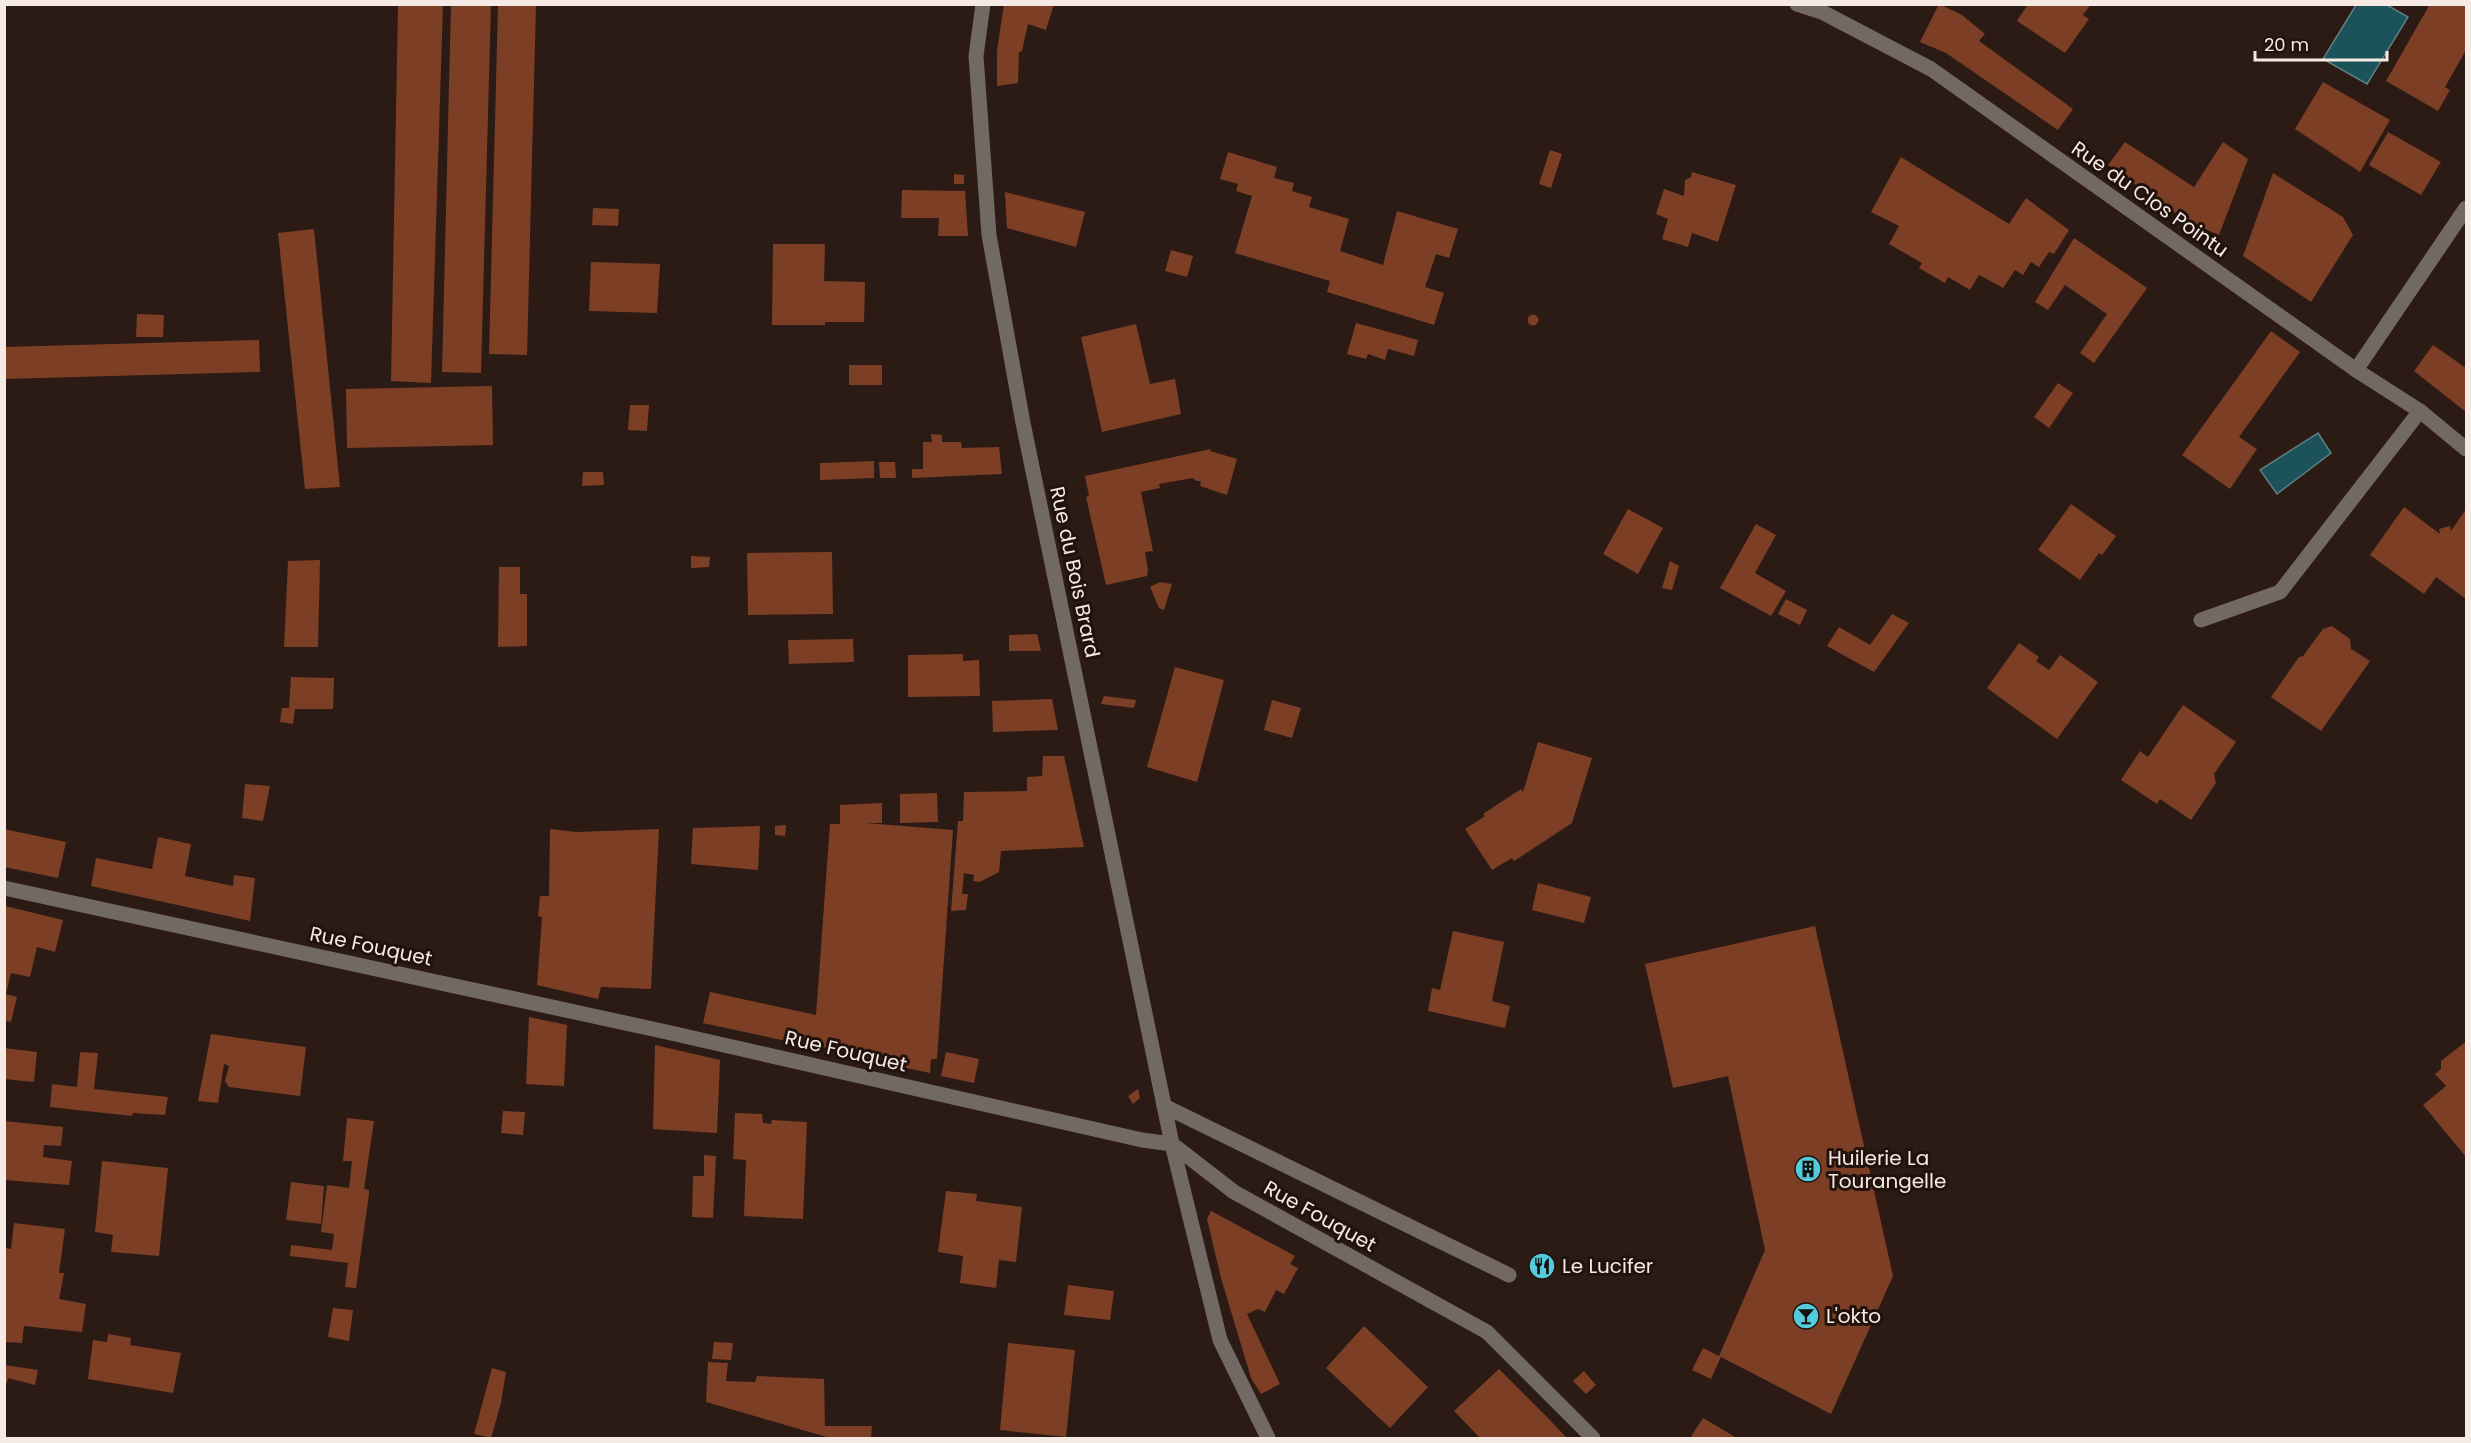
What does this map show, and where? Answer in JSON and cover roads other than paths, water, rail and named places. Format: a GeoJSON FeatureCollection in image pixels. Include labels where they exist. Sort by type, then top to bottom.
{"type":"FeatureCollection","features":[{"type":"Feature","properties":{"kind":"street","name":"Rue du Bois Brard"},"geometry":{"type":"LineString","coordinates":[[984,4],[976,56],[989,235],[1023,423],[1172,1144],[1220,1340],[1268,1438]]}},
{"type":"Feature","properties":{"kind":"street","name":"Rue du Clos Pointu"},"geometry":{"type":"LineString","coordinates":[[1797,4],[1822,12],[1930,69],[2356,369],[2420,411],[2466,449]]}},
{"type":"Feature","properties":{"kind":"street"},"geometry":{"type":"LineString","coordinates":[[2356,369],[2466,207]]}},
{"type":"Feature","properties":{"kind":"street"},"geometry":{"type":"LineString","coordinates":[[2201,620],[2280,592],[2420,411]]}},
{"type":"Feature","properties":{"kind":"street","name":"Rue Fouquet"},"geometry":{"type":"LineString","coordinates":[[4,888],[662,1030],[1142,1140],[1172,1144],[1234,1192],[1487,1332],[1593,1438]]}},
{"type":"Feature","properties":{"kind":"street"},"geometry":{"type":"LineString","coordinates":[[1164,1106],[1509,1275]]}},
{"type":"Feature","properties":{"kind":"water"},"geometry":{"type":"Polygon","coordinates":[[[2356,5],[2387,5],[2408,17],[2367,84],[2323,59],[2356,5]]]}},
{"type":"Feature","properties":{"kind":"water"},"geometry":{"type":"Polygon","coordinates":[[[2318,433],[2331,453],[2277,494],[2260,470],[2318,433]]]}},
{"type":"Feature","properties":{"kind":"place","name":"Huilerie La Tourangelle"},"geometry":{"type":"Point","coordinates":[1808,1169]}},
{"type":"Feature","properties":{"kind":"place","name":"Le Lucifer"},"geometry":{"type":"Point","coordinates":[1542,1266]}},
{"type":"Feature","properties":{"kind":"place","name":"L'okto"},"geometry":{"type":"Point","coordinates":[1806,1316]}}]}
